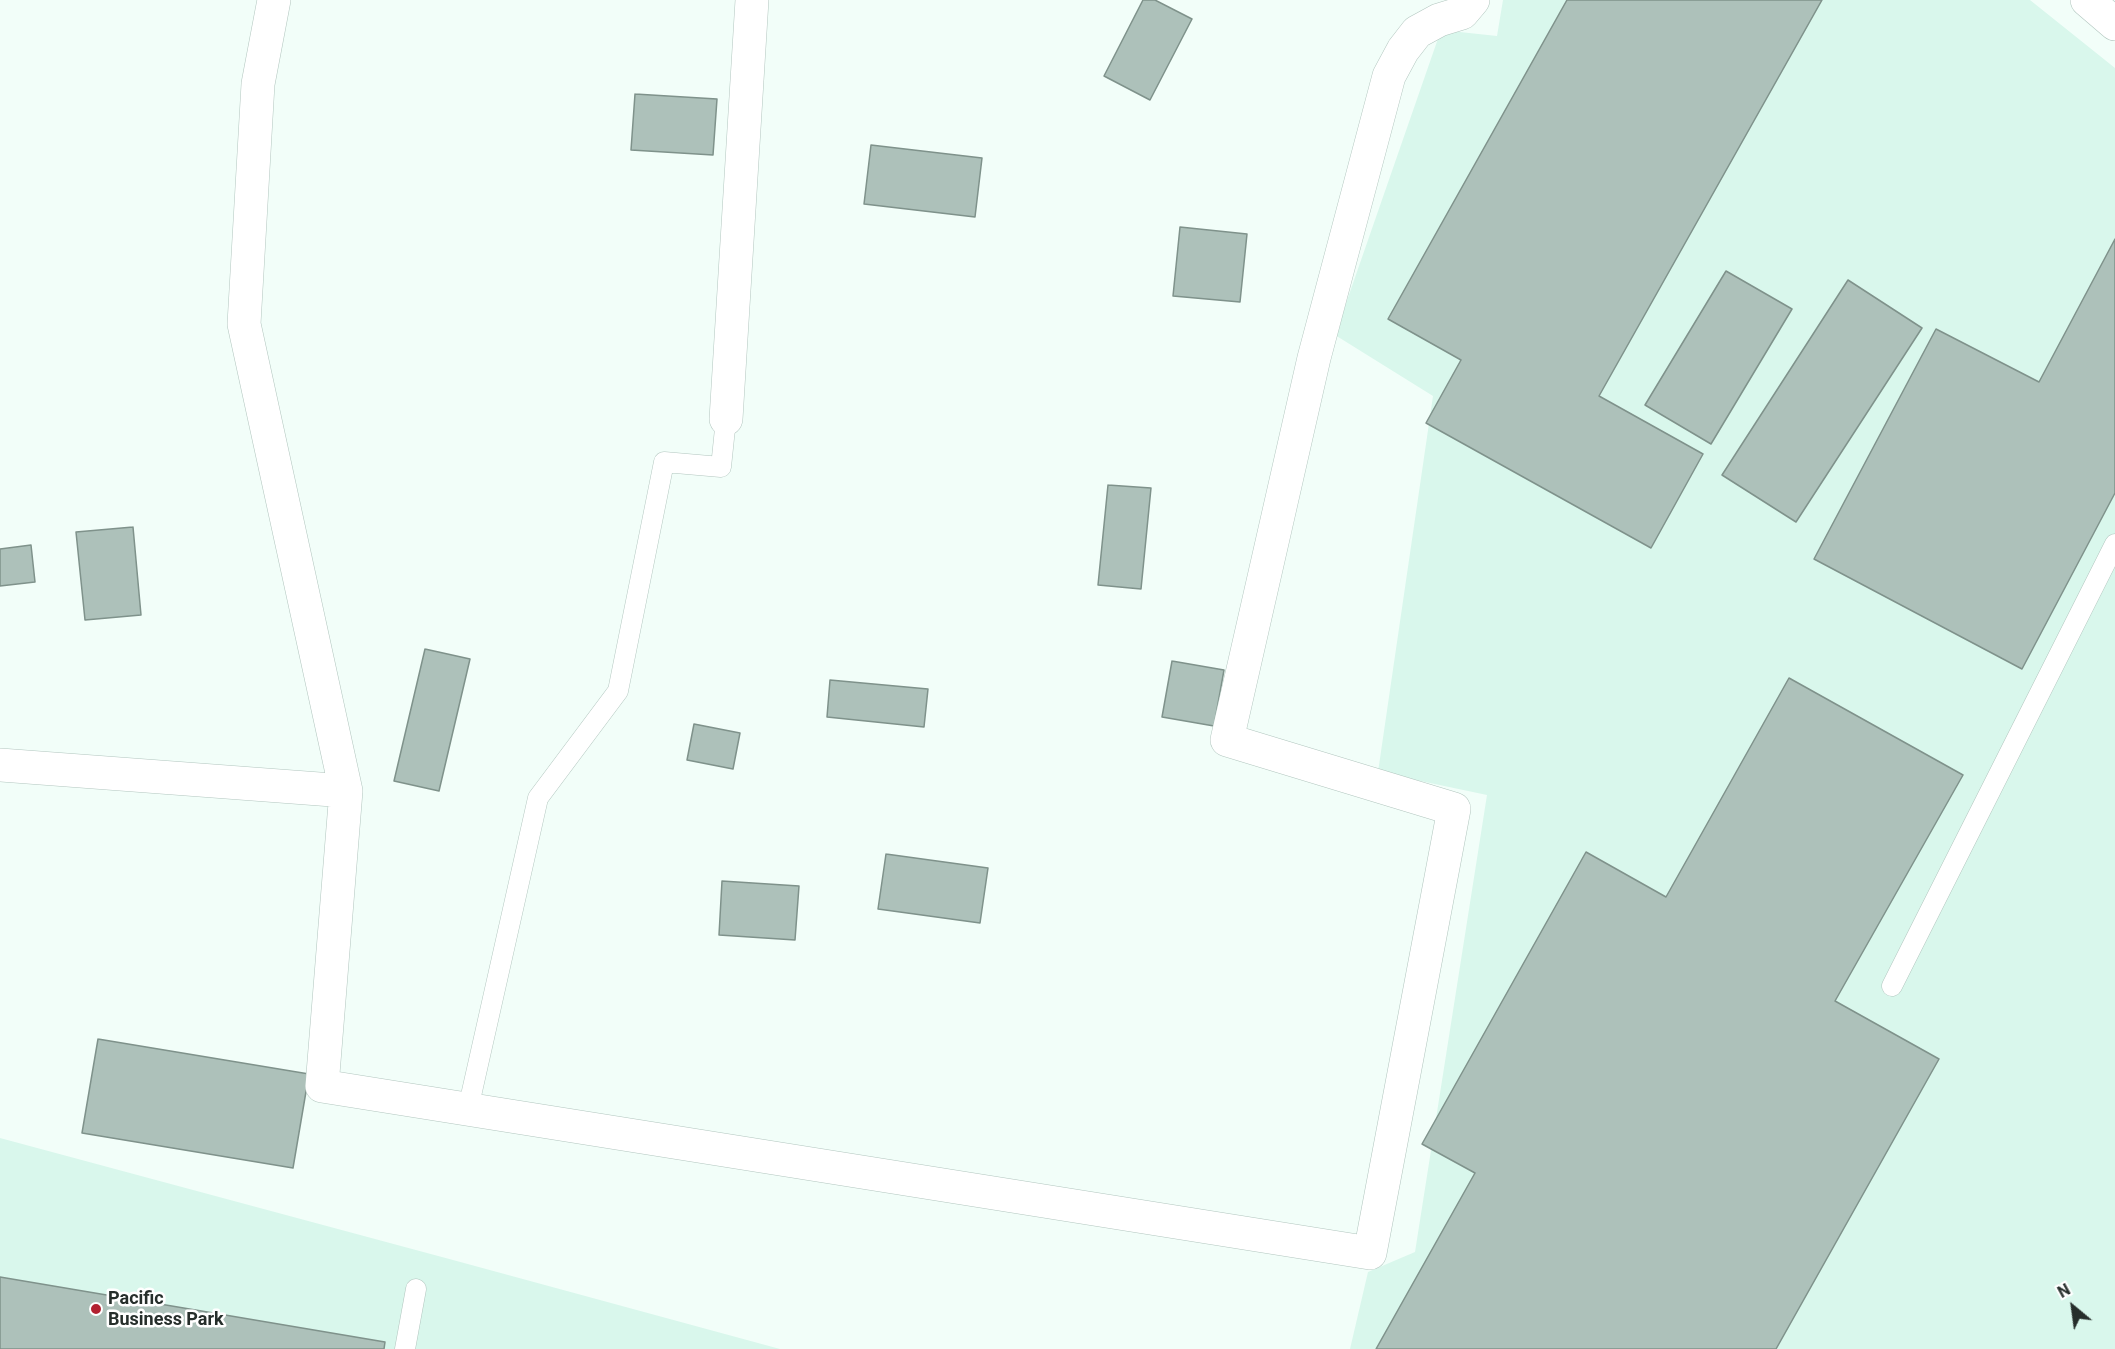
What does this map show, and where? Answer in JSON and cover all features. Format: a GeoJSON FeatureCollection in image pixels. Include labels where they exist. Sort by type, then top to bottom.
{"type":"FeatureCollection","features":[{"type":"Feature","properties":{"kind":"street"},"geometry":{"type":"LineString","coordinates":[[726,419],[752,0]]}},
{"type":"Feature","properties":{"kind":"street"},"geometry":{"type":"LineString","coordinates":[[269,3],[258,84],[244,324],[346,790],[322,1086],[1370,1253],[1454,809],[1227,740],[1314,358],[1389,76],[1403,50],[1417,32],[1439,20],[1462,13],[1473,0]]}},
{"type":"Feature","properties":{"kind":"street"},"geometry":{"type":"LineString","coordinates":[[2087,0],[2115,24]]}},
{"type":"Feature","properties":{"kind":"street"},"geometry":{"type":"LineString","coordinates":[[0,765],[346,790]]}},
{"type":"Feature","properties":{"kind":"lane"},"geometry":{"type":"LineString","coordinates":[[468,1109],[538,798],[618,691],[664,462],[721,466],[726,419]]}},
{"type":"Feature","properties":{"kind":"lane"},"geometry":{"type":"LineString","coordinates":[[1892,986],[2115,544]]}},
{"type":"Feature","properties":{"kind":"lane"},"geometry":{"type":"LineString","coordinates":[[405,1349],[416,1289]]}},
{"type":"Feature","properties":{"kind":"shaded area"},"geometry":{"type":"Polygon","coordinates":[[[1503,0],[2030,0],[2115,68],[2115,1349],[1350,1349],[1368,1272],[1415,1252],[1487,795],[1378,772],[1433,396],[1335,335],[1441,30],[1497,36],[1503,0]]]}},
{"type":"Feature","properties":{"kind":"shaded area"},"geometry":{"type":"Polygon","coordinates":[[[0,1138],[453,1260],[780,1349],[0,1349],[0,1138]]]}},
{"type":"Feature","properties":{"kind":"building"},"geometry":{"type":"Polygon","coordinates":[[[1143,0],[1155,0],[1192,19],[1150,100],[1104,76],[1143,0]]]}},
{"type":"Feature","properties":{"kind":"building"},"geometry":{"type":"Polygon","coordinates":[[[1567,0],[1822,0],[1599,396],[1703,454],[1651,548],[1426,423],[1461,360],[1388,319],[1567,0]]]}},
{"type":"Feature","properties":{"kind":"building"},"geometry":{"type":"Polygon","coordinates":[[[635,94],[717,99],[713,155],[631,150],[635,94]]]}},
{"type":"Feature","properties":{"kind":"building"},"geometry":{"type":"Polygon","coordinates":[[[871,145],[982,158],[975,217],[864,204],[871,145]]]}},
{"type":"Feature","properties":{"kind":"building"},"geometry":{"type":"Polygon","coordinates":[[[1180,227],[1247,234],[1240,302],[1173,296],[1180,227]]]}},
{"type":"Feature","properties":{"kind":"building"},"geometry":{"type":"Polygon","coordinates":[[[2115,239],[2115,493],[2022,669],[1814,559],[1936,329],[2039,382],[2115,239]]]}},
{"type":"Feature","properties":{"kind":"building"},"geometry":{"type":"Polygon","coordinates":[[[1726,271],[1792,309],[1711,444],[1645,405],[1726,271]]]}},
{"type":"Feature","properties":{"kind":"building"},"geometry":{"type":"Polygon","coordinates":[[[1848,280],[1922,328],[1796,522],[1722,475],[1848,280]]]}},
{"type":"Feature","properties":{"kind":"building"},"geometry":{"type":"Polygon","coordinates":[[[1108,485],[1151,488],[1141,589],[1098,585],[1108,485]]]}},
{"type":"Feature","properties":{"kind":"building"},"geometry":{"type":"Polygon","coordinates":[[[133,527],[141,615],[85,620],[76,532],[133,527]]]}},
{"type":"Feature","properties":{"kind":"building"},"geometry":{"type":"Polygon","coordinates":[[[31,545],[35,582],[0,586],[0,549],[31,545]]]}},
{"type":"Feature","properties":{"kind":"building"},"geometry":{"type":"Polygon","coordinates":[[[425,649],[470,659],[439,791],[394,781],[425,649]]]}},
{"type":"Feature","properties":{"kind":"building"},"geometry":{"type":"Polygon","coordinates":[[[1172,661],[1224,670],[1214,726],[1162,717],[1172,661]]]}},
{"type":"Feature","properties":{"kind":"building"},"geometry":{"type":"Polygon","coordinates":[[[1789,678],[1963,775],[1835,1001],[1939,1059],[1776,1349],[1376,1349],[1475,1173],[1422,1144],[1586,852],[1666,897],[1789,678]]]}},
{"type":"Feature","properties":{"kind":"building"},"geometry":{"type":"Polygon","coordinates":[[[830,680],[928,689],[924,727],[827,717],[830,680]]]}},
{"type":"Feature","properties":{"kind":"building"},"geometry":{"type":"Polygon","coordinates":[[[694,724],[740,733],[733,769],[687,760],[694,724]]]}},
{"type":"Feature","properties":{"kind":"building"},"geometry":{"type":"Polygon","coordinates":[[[886,854],[988,868],[980,923],[878,909],[886,854]]]}},
{"type":"Feature","properties":{"kind":"building"},"geometry":{"type":"Polygon","coordinates":[[[722,881],[799,886],[795,940],[719,935],[722,881]]]}},
{"type":"Feature","properties":{"kind":"building"},"geometry":{"type":"Polygon","coordinates":[[[98,1039],[309,1074],[293,1168],[82,1133],[98,1039]]]}},
{"type":"Feature","properties":{"kind":"building","name":"Pacific Business Park"},"geometry":{"type":"Polygon","coordinates":[[[0,1277],[385,1342],[384,1349],[0,1349],[0,1277]]]}},
{"type":"Feature","properties":{"kind":"place","name":"Pacific Business Park"},"geometry":{"type":"Point","coordinates":[96,1309]}}]}
